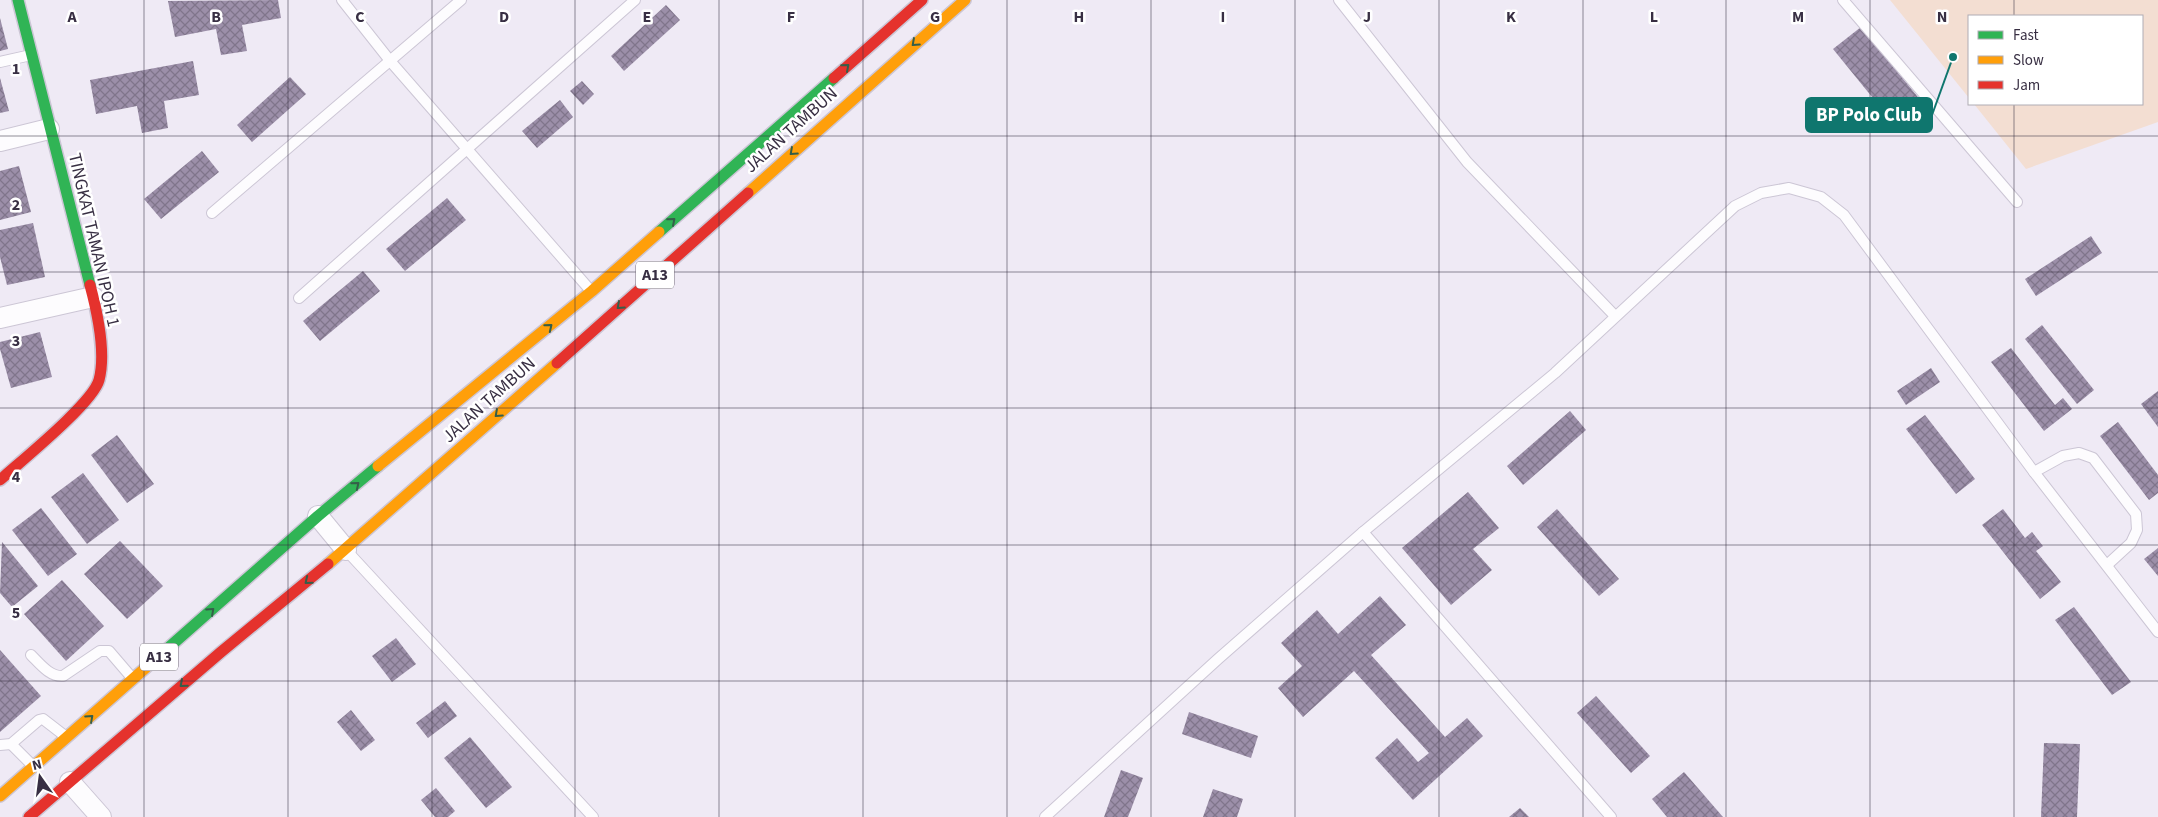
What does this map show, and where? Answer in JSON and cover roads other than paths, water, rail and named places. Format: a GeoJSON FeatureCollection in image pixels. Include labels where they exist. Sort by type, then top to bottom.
{"type":"FeatureCollection","features":[{"type":"Feature","properties":{"kind":"main road","name":"TINGKAT TAMAN IPOH 1"},"geometry":{"type":"LineString","coordinates":[[0,480],[86,402],[99,381],[101,352],[93,297],[49,129],[18,0]]}},
{"type":"Feature","properties":{"kind":"main road","name":"JALAN TAMBUN"},"geometry":{"type":"LineString","coordinates":[[0,796],[318,516],[592,291],[922,0]]}},
{"type":"Feature","properties":{"kind":"main road","name":"JALAN TAMBUN"},"geometry":{"type":"LineString","coordinates":[[29,817],[221,652],[346,550],[965,0]]}},
{"type":"Feature","properties":{"kind":"street"},"geometry":{"type":"LineString","coordinates":[[0,141],[49,129]]}},
{"type":"Feature","properties":{"kind":"street"},"geometry":{"type":"LineString","coordinates":[[0,318],[93,297]]}},
{"type":"Feature","properties":{"kind":"street"},"geometry":{"type":"LineString","coordinates":[[318,516],[346,550]]}},
{"type":"Feature","properties":{"kind":"street"},"geometry":{"type":"LineString","coordinates":[[70,782],[101,817]]}},
{"type":"Feature","properties":{"kind":"lane"},"geometry":{"type":"LineString","coordinates":[[342,0],[391,62],[518,209],[592,291]]}},
{"type":"Feature","properties":{"kind":"lane"},"geometry":{"type":"LineString","coordinates":[[212,213],[391,62],[461,0]]}},
{"type":"Feature","properties":{"kind":"lane"},"geometry":{"type":"LineString","coordinates":[[299,298],[635,0]]}},
{"type":"Feature","properties":{"kind":"lane"},"geometry":{"type":"LineString","coordinates":[[1339,0],[1467,162],[1615,316]]}},
{"type":"Feature","properties":{"kind":"lane"},"geometry":{"type":"LineString","coordinates":[[1843,0],[2017,202]]}},
{"type":"Feature","properties":{"kind":"lane"},"geometry":{"type":"LineString","coordinates":[[0,62],[32,54]]}},
{"type":"Feature","properties":{"kind":"lane"},"geometry":{"type":"LineString","coordinates":[[1045,817],[1218,659],[1363,532],[1555,373],[1735,206],[1761,192],[1789,188],[1821,197],[1844,215],[2034,472],[2158,632]]}},
{"type":"Feature","properties":{"kind":"lane"},"geometry":{"type":"LineString","coordinates":[[2034,472],[2063,456],[2079,453],[2093,458],[2136,514],[2137,530],[2131,543],[2106,565]]}},
{"type":"Feature","properties":{"kind":"lane"},"geometry":{"type":"LineString","coordinates":[[1363,532],[1611,817]]}},
{"type":"Feature","properties":{"kind":"lane"},"geometry":{"type":"LineString","coordinates":[[346,550],[593,817]]}},
{"type":"Feature","properties":{"kind":"lane"},"geometry":{"type":"LineString","coordinates":[[31,655],[48,671],[57,676],[63,676],[100,651],[109,651],[134,680]]}},
{"type":"Feature","properties":{"kind":"lane"},"geometry":{"type":"LineString","coordinates":[[0,745],[11,744],[39,720],[44,719],[68,738]]}},
{"type":"Feature","properties":{"kind":"lane"},"geometry":{"type":"LineString","coordinates":[[11,744],[34,767]]}},
{"type":"Feature","properties":{"kind":"place","name":"BP Polo Club"},"geometry":{"type":"Point","coordinates":[1953,57]}}]}
